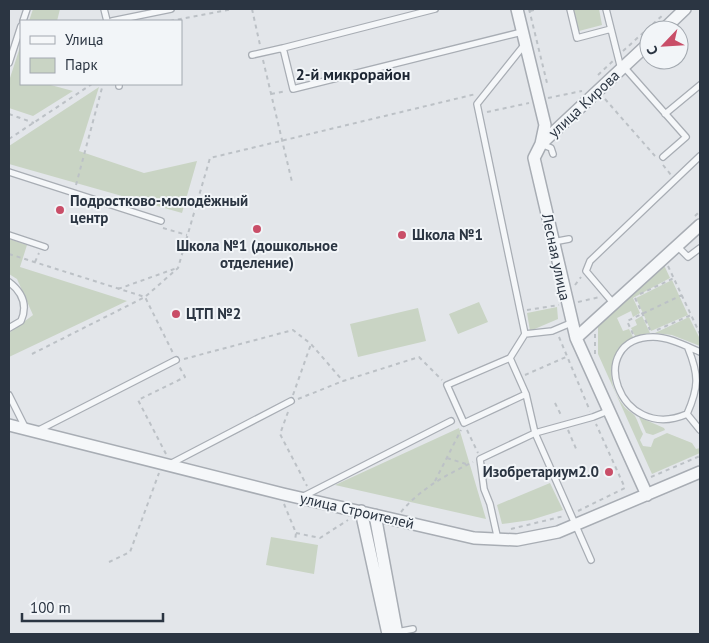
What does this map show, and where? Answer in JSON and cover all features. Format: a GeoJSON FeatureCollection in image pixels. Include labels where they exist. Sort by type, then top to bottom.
{"type":"FeatureCollection","features":[{"type":"Feature","properties":{"kind":"street","name":"Лесная улица"},"geometry":{"type":"LineString","coordinates":[[517,9],[544,125],[541,144],[534,158],[571,323],[608,411],[648,495]]}},
{"type":"Feature","properties":{"kind":"street"},"geometry":{"type":"LineString","coordinates":[[673,20],[685,9]]}},
{"type":"Feature","properties":{"kind":"street","name":"улица Кирова"},"geometry":{"type":"LineString","coordinates":[[541,144],[598,90],[621,64],[639,50]]}},
{"type":"Feature","properties":{"kind":"street"},"geometry":{"type":"LineString","coordinates":[[576,338],[611,300],[663,259],[700,225]]}},
{"type":"Feature","properties":{"kind":"street","name":"улица Строителей"},"geometry":{"type":"LineString","coordinates":[[9,425],[165,464],[305,495],[358,513],[376,514],[474,538],[497,535],[533,538],[558,532],[700,472]]}},
{"type":"Feature","properties":{"kind":"street"},"geometry":{"type":"LineString","coordinates":[[358,513],[394,634]]}},
{"type":"Feature","properties":{"kind":"street"},"geometry":{"type":"LineString","coordinates":[[376,514],[387,561],[394,634]]}},
{"type":"Feature","properties":{"kind":"lane"},"geometry":{"type":"LineString","coordinates":[[117,20],[171,9]]}},
{"type":"Feature","properties":{"kind":"lane"},"geometry":{"type":"LineString","coordinates":[[252,56],[435,9]]}},
{"type":"Feature","properties":{"kind":"lane"},"geometry":{"type":"LineString","coordinates":[[570,9],[577,38],[611,29]]}},
{"type":"Feature","properties":{"kind":"lane"},"geometry":{"type":"LineString","coordinates":[[606,9],[621,64],[686,137],[663,157]]}},
{"type":"Feature","properties":{"kind":"lane"},"geometry":{"type":"LineString","coordinates":[[9,63],[20,29]]}},
{"type":"Feature","properties":{"kind":"lane"},"geometry":{"type":"LineString","coordinates":[[283,48],[293,89],[522,32]]}},
{"type":"Feature","properties":{"kind":"lane"},"geometry":{"type":"LineString","coordinates":[[525,44],[477,104],[525,334],[510,358],[447,385],[464,423],[526,394]]}},
{"type":"Feature","properties":{"kind":"lane"},"geometry":{"type":"LineString","coordinates":[[666,114],[700,84]]}},
{"type":"Feature","properties":{"kind":"lane"},"geometry":{"type":"LineString","coordinates":[[541,144],[550,148],[554,154]]}},
{"type":"Feature","properties":{"kind":"lane"},"geometry":{"type":"LineString","coordinates":[[611,300],[586,271],[590,262],[700,156]]}},
{"type":"Feature","properties":{"kind":"lane"},"geometry":{"type":"LineString","coordinates":[[9,172],[162,221]]}},
{"type":"Feature","properties":{"kind":"lane"},"geometry":{"type":"LineString","coordinates":[[9,235],[43,246]]}},
{"type":"Feature","properties":{"kind":"lane"},"geometry":{"type":"LineString","coordinates":[[553,242],[569,238]]}},
{"type":"Feature","properties":{"kind":"lane"},"geometry":{"type":"LineString","coordinates":[[677,246],[688,257],[700,248]]}},
{"type":"Feature","properties":{"kind":"lane"},"geometry":{"type":"LineString","coordinates":[[9,282],[18,290],[25,303],[25,308],[21,321],[9,328]]}},
{"type":"Feature","properties":{"kind":"lane"},"geometry":{"type":"LineString","coordinates":[[525,334],[556,330],[571,323]]}},
{"type":"Feature","properties":{"kind":"lane"},"geometry":{"type":"LineString","coordinates":[[688,348],[699,381],[687,414],[677,418],[651,416],[636,411],[625,402],[615,377],[615,365],[623,351],[636,340],[664,338],[700,352]]}},
{"type":"Feature","properties":{"kind":"lane"},"geometry":{"type":"LineString","coordinates":[[510,358],[526,394],[536,433],[591,560]]}},
{"type":"Feature","properties":{"kind":"lane"},"geometry":{"type":"LineString","coordinates":[[9,395],[31,430],[176,360]]}},
{"type":"Feature","properties":{"kind":"lane"},"geometry":{"type":"LineString","coordinates":[[165,464],[291,402]]}},
{"type":"Feature","properties":{"kind":"lane"},"geometry":{"type":"LineString","coordinates":[[497,535],[490,504],[484,489],[480,459],[536,433],[608,411]]}},
{"type":"Feature","properties":{"kind":"lane"},"geometry":{"type":"LineString","coordinates":[[687,414],[700,430]]}},
{"type":"Feature","properties":{"kind":"lane"},"geometry":{"type":"LineString","coordinates":[[305,495],[452,421]]}},
{"type":"Feature","properties":{"kind":"lane"},"geometry":{"type":"LineString","coordinates":[[394,634],[413,629]]}},
{"type":"Feature","properties":{"kind":"path"},"geometry":{"type":"LineString","coordinates":[[175,20],[233,9]]}},
{"type":"Feature","properties":{"kind":"path"},"geometry":{"type":"LineString","coordinates":[[252,9],[292,182]]}},
{"type":"Feature","properties":{"kind":"path"},"geometry":{"type":"LineString","coordinates":[[538,9],[530,10],[548,88]]}},
{"type":"Feature","properties":{"kind":"path"},"geometry":{"type":"LineString","coordinates":[[595,78],[621,64],[669,9]]}},
{"type":"Feature","properties":{"kind":"path"},"geometry":{"type":"LineString","coordinates":[[9,139],[91,85]]}},
{"type":"Feature","properties":{"kind":"path"},"geometry":{"type":"LineString","coordinates":[[74,193],[103,85]]}},
{"type":"Feature","properties":{"kind":"path"},"geometry":{"type":"LineString","coordinates":[[271,94],[293,89]]}},
{"type":"Feature","properties":{"kind":"path"},"geometry":{"type":"LineString","coordinates":[[479,114],[582,91],[598,90],[675,179]]}},
{"type":"Feature","properties":{"kind":"path"},"geometry":{"type":"LineString","coordinates":[[32,354],[145,297],[178,268],[210,158],[488,91]]}},
{"type":"Feature","properties":{"kind":"path"},"geometry":{"type":"LineString","coordinates":[[9,114],[34,123]]}},
{"type":"Feature","properties":{"kind":"path"},"geometry":{"type":"LineString","coordinates":[[35,262],[43,246]]}},
{"type":"Feature","properties":{"kind":"path"},"geometry":{"type":"LineString","coordinates":[[9,254],[145,297],[185,377],[138,400],[165,464],[130,552],[108,562]]}},
{"type":"Feature","properties":{"kind":"path"},"geometry":{"type":"LineString","coordinates":[[663,259],[700,334]]}},
{"type":"Feature","properties":{"kind":"path"},"geometry":{"type":"LineString","coordinates":[[118,289],[178,268]]}},
{"type":"Feature","properties":{"kind":"path"},"geometry":{"type":"LineString","coordinates":[[570,290],[586,271]]}},
{"type":"Feature","properties":{"kind":"path"},"geometry":{"type":"LineString","coordinates":[[674,278],[634,297],[651,332],[691,315]]}},
{"type":"Feature","properties":{"kind":"path"},"geometry":{"type":"LineString","coordinates":[[636,340],[627,322],[682,295]]}},
{"type":"Feature","properties":{"kind":"path"},"geometry":{"type":"LineString","coordinates":[[572,302],[611,300]]}},
{"type":"Feature","properties":{"kind":"path"},"geometry":{"type":"LineString","coordinates":[[521,311],[559,305],[560,312]]}},
{"type":"Feature","properties":{"kind":"path"},"geometry":{"type":"LineString","coordinates":[[594,327],[595,354],[598,362]]}},
{"type":"Feature","properties":{"kind":"path"},"geometry":{"type":"LineString","coordinates":[[176,360],[293,330],[311,344],[343,381]]}},
{"type":"Feature","properties":{"kind":"path"},"geometry":{"type":"LineString","coordinates":[[497,535],[571,514],[625,488],[566,357],[556,330]]}},
{"type":"Feature","properties":{"kind":"path"},"geometry":{"type":"LineString","coordinates":[[305,495],[280,434],[311,344]]}},
{"type":"Feature","properties":{"kind":"path"},"geometry":{"type":"LineString","coordinates":[[291,402],[343,381],[419,357],[447,385]]}},
{"type":"Feature","properties":{"kind":"path"},"geometry":{"type":"LineString","coordinates":[[518,378],[566,357]]}},
{"type":"Feature","properties":{"kind":"path"},"geometry":{"type":"LineString","coordinates":[[556,402],[577,451]]}},
{"type":"Feature","properties":{"kind":"path"},"geometry":{"type":"LineString","coordinates":[[434,483],[464,423]]}},
{"type":"Feature","properties":{"kind":"path"},"geometry":{"type":"LineString","coordinates":[[410,514],[401,513],[408,504],[434,483],[480,459],[464,423]]}},
{"type":"Feature","properties":{"kind":"path"},"geometry":{"type":"LineString","coordinates":[[652,478],[700,456]]}},
{"type":"Feature","properties":{"kind":"path"},"geometry":{"type":"LineString","coordinates":[[447,458],[468,465]]}},
{"type":"Feature","properties":{"kind":"path"},"geometry":{"type":"LineString","coordinates":[[612,470],[616,468]]}},
{"type":"Feature","properties":{"kind":"path"},"geometry":{"type":"LineString","coordinates":[[285,498],[284,504],[296,533],[295,541]]}},
{"type":"Feature","properties":{"kind":"path"},"geometry":{"type":"LineString","coordinates":[[296,533],[320,538],[358,513]]}},
{"type":"Feature","properties":{"kind":"green space"},"geometry":{"type":"Polygon","coordinates":[[[33,9],[60,9],[57,20],[29,20],[33,9]]]}},
{"type":"Feature","properties":{"kind":"green space"},"geometry":{"type":"Polygon","coordinates":[[[573,9],[599,9],[602,25],[579,31],[573,9]]]}},
{"type":"Feature","properties":{"kind":"green space"},"geometry":{"type":"Polygon","coordinates":[[[20,47],[20,85],[51,85],[73,91],[33,116],[9,108],[9,81],[20,47]]]}},
{"type":"Feature","properties":{"kind":"green space"},"geometry":{"type":"Polygon","coordinates":[[[99,87],[79,151],[144,173],[197,161],[182,213],[9,164],[9,146],[99,87]]]}},
{"type":"Feature","properties":{"kind":"green space"},"geometry":{"type":"Polygon","coordinates":[[[9,239],[27,245],[20,267],[127,301],[9,357],[9,333],[33,315],[17,279],[9,274],[9,239]]]}},
{"type":"Feature","properties":{"kind":"green space"},"geometry":{"type":"Polygon","coordinates":[[[664,265],[670,278],[633,298],[640,313],[633,317],[631,311],[617,318],[623,331],[629,329],[633,337],[624,344],[613,360],[612,378],[617,396],[624,407],[636,418],[643,434],[640,440],[643,446],[651,447],[654,439],[667,433],[692,443],[696,449],[700,448],[700,453],[652,474],[598,354],[598,327],[664,265]]]}},
{"type":"Feature","properties":{"kind":"green space"},"geometry":{"type":"Polygon","coordinates":[[[672,280],[688,315],[651,331],[636,298],[672,280]]]}},
{"type":"Feature","properties":{"kind":"green space"},"geometry":{"type":"Polygon","coordinates":[[[479,302],[488,322],[458,334],[449,314],[479,302]]]}},
{"type":"Feature","properties":{"kind":"green space"},"geometry":{"type":"Polygon","coordinates":[[[557,307],[558,319],[530,331],[527,313],[557,307]]]}},
{"type":"Feature","properties":{"kind":"green space"},"geometry":{"type":"Polygon","coordinates":[[[418,308],[426,341],[358,357],[350,324],[418,308]]]}},
{"type":"Feature","properties":{"kind":"green space"},"geometry":{"type":"Polygon","coordinates":[[[642,316],[650,333],[635,336],[631,328],[637,325],[635,320],[642,316]]]}},
{"type":"Feature","properties":{"kind":"green space"},"geometry":{"type":"Polygon","coordinates":[[[689,317],[700,339],[700,346],[672,335],[655,333],[689,317]]]}},
{"type":"Feature","properties":{"kind":"green space"},"geometry":{"type":"Polygon","coordinates":[[[639,417],[665,430],[653,435],[646,433],[639,417]]]}},
{"type":"Feature","properties":{"kind":"green space"},"geometry":{"type":"Polygon","coordinates":[[[459,428],[486,519],[335,485],[459,428]]]}},
{"type":"Feature","properties":{"kind":"green space"},"geometry":{"type":"Polygon","coordinates":[[[550,483],[563,510],[531,520],[502,524],[497,505],[550,483]]]}},
{"type":"Feature","properties":{"kind":"green space"},"geometry":{"type":"Polygon","coordinates":[[[271,537],[318,545],[314,574],[266,565],[271,537]]]}},
{"type":"Feature","properties":{"kind":"place","name":"Подростково-молодёжный центр"},"geometry":{"type":"Point","coordinates":[60,210]}},
{"type":"Feature","properties":{"kind":"place","name":"Школа №1 (дошкольное отделение)"},"geometry":{"type":"Point","coordinates":[257,229]}},
{"type":"Feature","properties":{"kind":"place","name":"Школа №1"},"geometry":{"type":"Point","coordinates":[402,235]}},
{"type":"Feature","properties":{"kind":"place","name":"ЦТП №2"},"geometry":{"type":"Point","coordinates":[176,314]}},
{"type":"Feature","properties":{"kind":"place","name":"Изобретариум2.0"},"geometry":{"type":"Point","coordinates":[609,472]}},
{"type":"Feature","properties":{"kind":"district","name":"2-й микрорайон"},"geometry":{"type":"Point","coordinates":[353,74]}}]}
